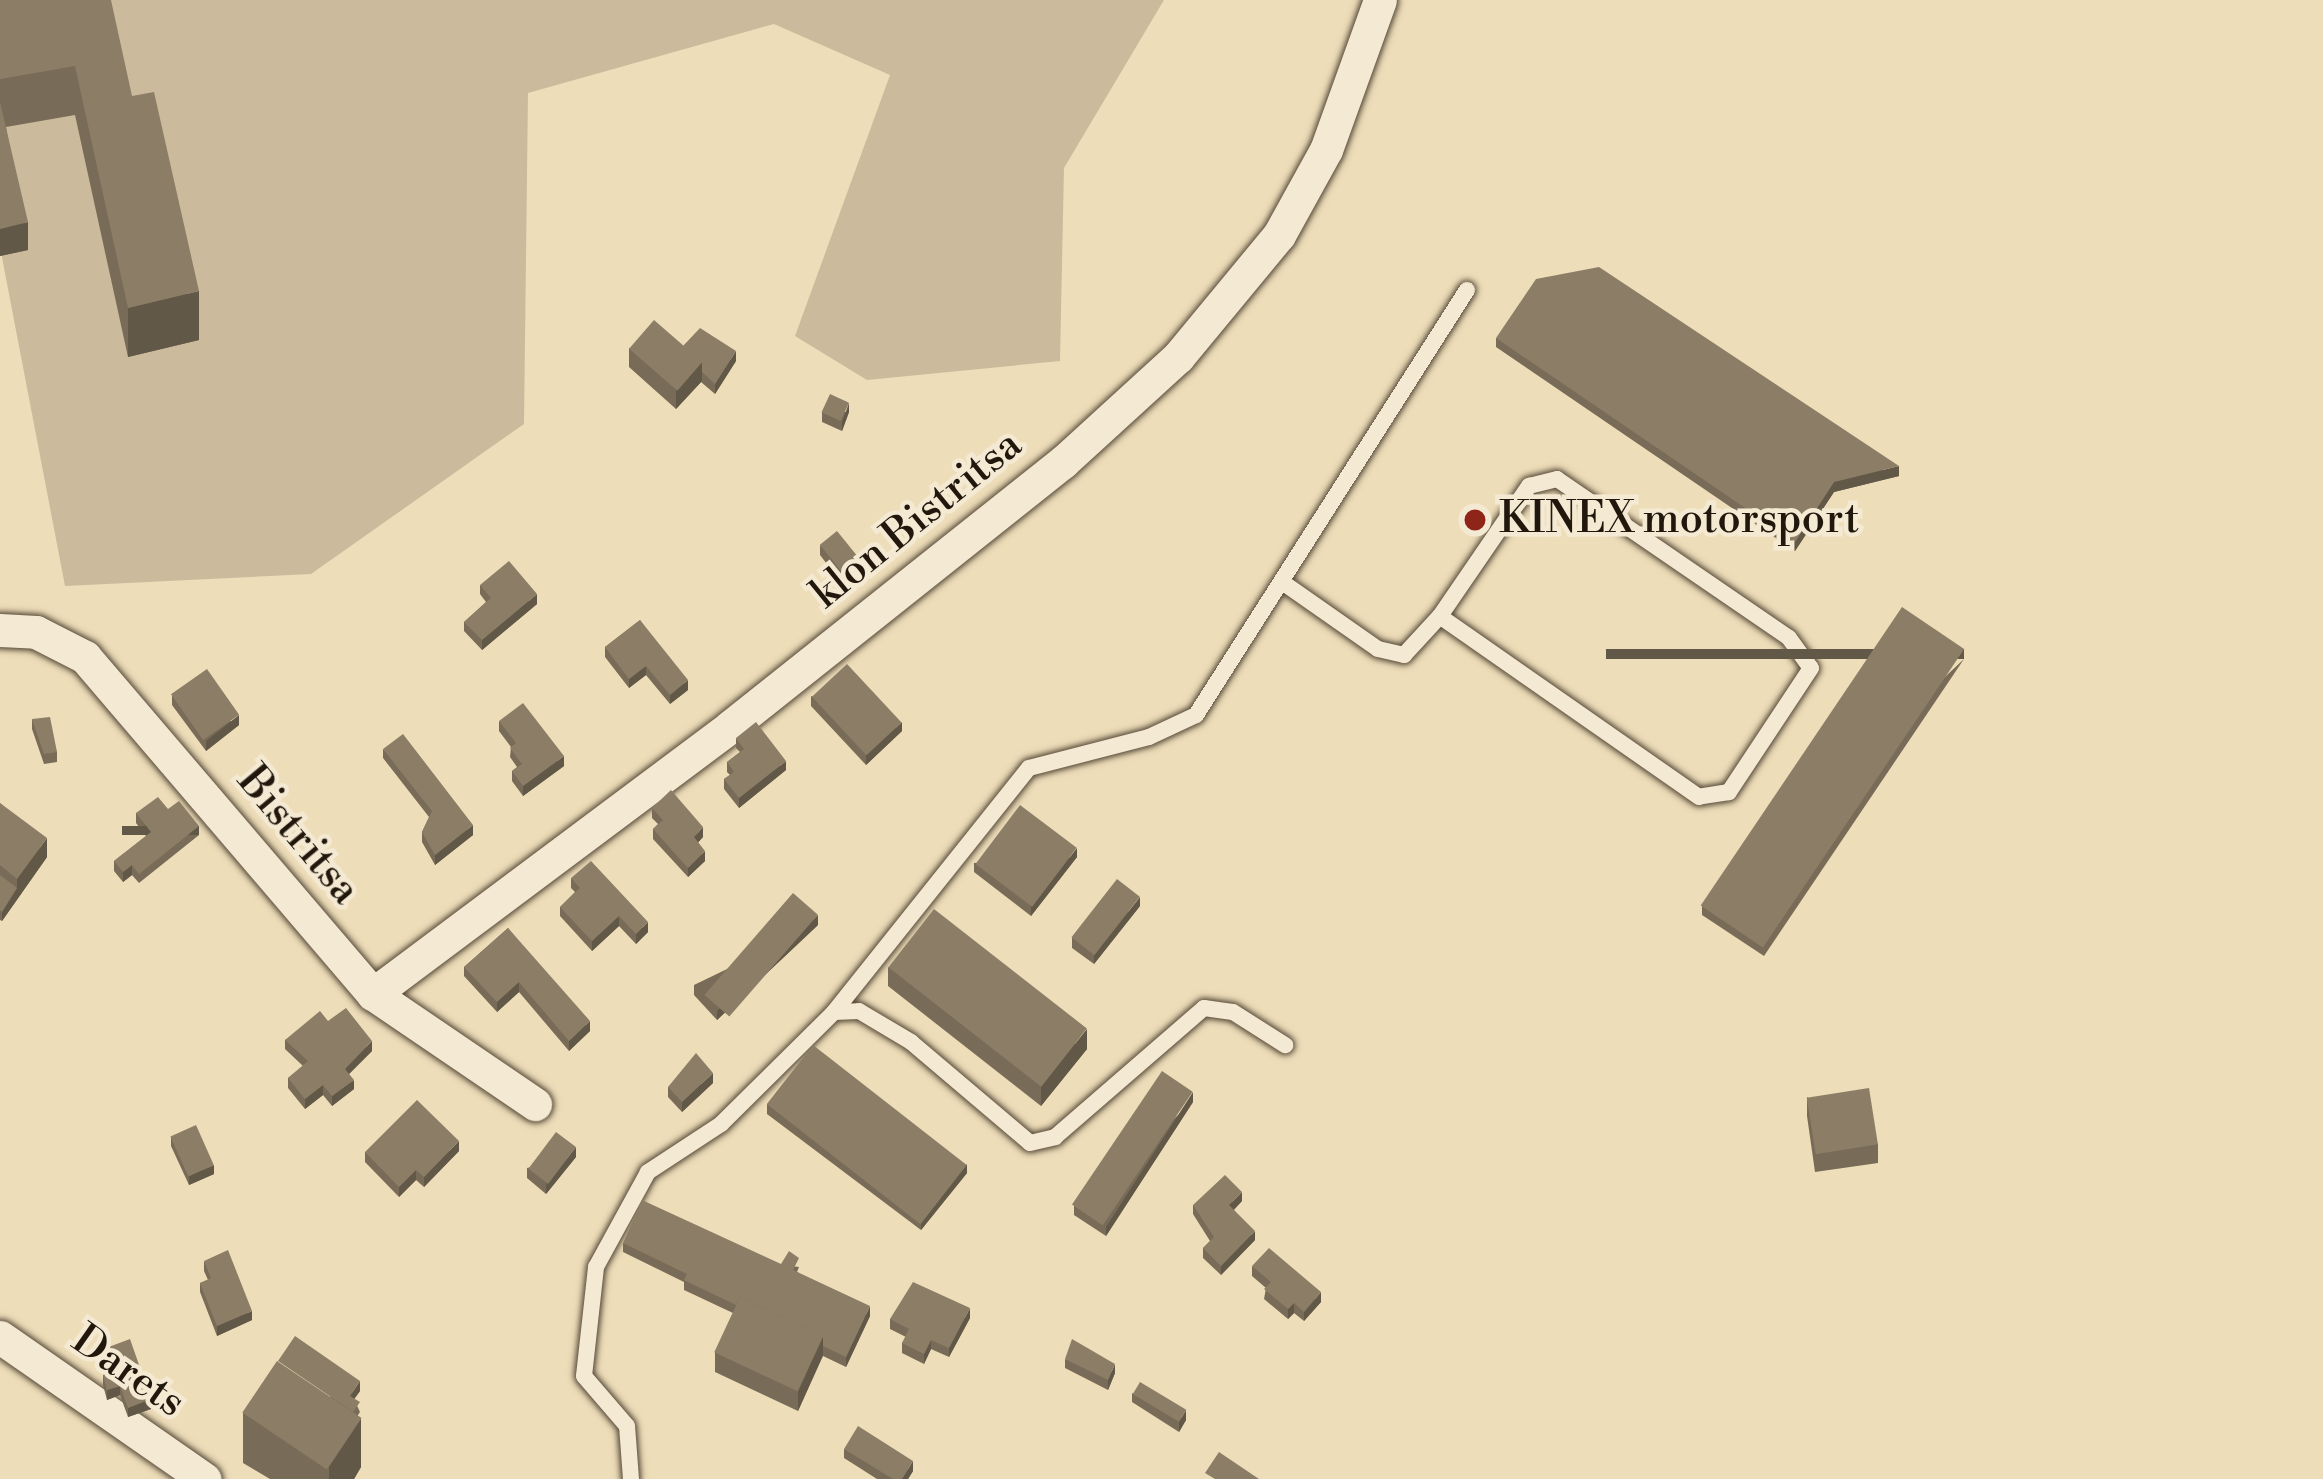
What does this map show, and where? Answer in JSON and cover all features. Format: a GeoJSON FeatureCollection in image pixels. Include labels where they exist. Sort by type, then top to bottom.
{"type":"FeatureCollection","features":[{"type":"Feature","properties":{"kind":"street","name":"klon Bistritsa"},"geometry":{"type":"LineString","coordinates":[[373,994],[731,726],[1063,462],[1178,357],[1279,235],[1326,150],[1380,0]]}},
{"type":"Feature","properties":{"kind":"street","name":"Bistritsa"},"geometry":{"type":"LineString","coordinates":[[0,630],[36,632],[85,657],[373,994],[535,1104]]}},
{"type":"Feature","properties":{"kind":"street","name":"Darets"},"geometry":{"type":"LineString","coordinates":[[0,1337],[204,1479]]}},
{"type":"Feature","properties":{"kind":"lane"},"geometry":{"type":"LineString","coordinates":[[631,1479],[627,1426],[584,1376],[596,1267],[648,1172],[721,1124],[833,1012],[1029,768],[1149,736],[1196,715],[1285,584],[1467,290]]}},
{"type":"Feature","properties":{"kind":"lane"},"geometry":{"type":"LineString","coordinates":[[1285,584],[1391,652],[1404,655],[1440,616],[1529,486],[1557,479],[1789,638],[1811,668],[1730,791],[1699,797],[1440,616]]}},
{"type":"Feature","properties":{"kind":"lane"},"geometry":{"type":"LineString","coordinates":[[833,1012],[860,1011],[911,1042],[1030,1143],[1055,1137],[1204,1008],[1233,1012],[1286,1045]]}},
{"type":"Feature","properties":{"kind":"shaded area"},"geometry":{"type":"Polygon","coordinates":[[[0,0],[1164,0],[1064,168],[1060,361],[867,380],[795,336],[890,75],[774,24],[528,93],[524,424],[311,574],[65,586],[0,247],[0,0]]]}},
{"type":"Feature","properties":{"kind":"building"},"geometry":{"type":"Polygon","coordinates":[[[0,0],[111,0],[132,96],[154,92],[199,291],[128,308],[75,66],[0,79],[0,0]]]}},
{"type":"Feature","properties":{"kind":"building"},"geometry":{"type":"Polygon","coordinates":[[[0,102],[28,222],[0,229],[0,102]]]}},
{"type":"Feature","properties":{"kind":"building"},"geometry":{"type":"Polygon","coordinates":[[[1599,267],[1899,466],[1834,482],[1795,542],[1496,338],[1536,279],[1599,267]]]}},
{"type":"Feature","properties":{"kind":"building"},"geometry":{"type":"Polygon","coordinates":[[[654,320],[702,362],[677,391],[629,349],[654,320]]]}},
{"type":"Feature","properties":{"kind":"building"},"geometry":{"type":"Polygon","coordinates":[[[700,328],[736,351],[715,384],[702,372],[702,362],[683,346],[700,328]]]}},
{"type":"Feature","properties":{"kind":"building"},"geometry":{"type":"Polygon","coordinates":[[[830,394],[849,403],[841,421],[822,412],[830,394]]]}},
{"type":"Feature","properties":{"kind":"building"},"geometry":{"type":"Polygon","coordinates":[[[837,531],[861,561],[844,574],[820,545],[837,531]]]}},
{"type":"Feature","properties":{"kind":"building"},"geometry":{"type":"Polygon","coordinates":[[[509,561],[537,594],[482,640],[464,622],[491,598],[480,585],[509,561]]]}},
{"type":"Feature","properties":{"kind":"building"},"geometry":{"type":"Polygon","coordinates":[[[1902,607],[1964,649],[1763,947],[1701,905],[1902,607]]]}},
{"type":"Feature","properties":{"kind":"building"},"geometry":{"type":"Polygon","coordinates":[[[640,620],[688,680],[670,695],[646,666],[629,679],[605,647],[640,620]]]}},
{"type":"Feature","properties":{"kind":"building"},"geometry":{"type":"Polygon","coordinates":[[[847,664],[902,723],[866,755],[812,697],[847,664]]]}},
{"type":"Feature","properties":{"kind":"building"},"geometry":{"type":"Polygon","coordinates":[[[207,669],[239,715],[203,740],[171,694],[207,669]]]}},
{"type":"Feature","properties":{"kind":"building"},"geometry":{"type":"Polygon","coordinates":[[[523,703],[564,756],[523,786],[512,771],[522,764],[510,748],[516,743],[499,721],[523,703]]]}},
{"type":"Feature","properties":{"kind":"building"},"geometry":{"type":"Polygon","coordinates":[[[50,717],[57,752],[44,754],[32,719],[50,717]]]}},
{"type":"Feature","properties":{"kind":"building"},"geometry":{"type":"Polygon","coordinates":[[[756,722],[786,761],[739,798],[724,779],[734,772],[727,762],[744,749],[736,738],[756,722]]]}},
{"type":"Feature","properties":{"kind":"building"},"geometry":{"type":"Polygon","coordinates":[[[403,734],[473,825],[435,855],[422,832],[432,811],[383,749],[403,734]]]}},
{"type":"Feature","properties":{"kind":"building"},"geometry":{"type":"Polygon","coordinates":[[[671,790],[703,827],[694,837],[705,851],[688,868],[653,829],[663,820],[652,808],[671,790]]]}},
{"type":"Feature","properties":{"kind":"building"},"geometry":{"type":"Polygon","coordinates":[[[158,797],[168,809],[179,801],[199,826],[139,874],[132,865],[123,872],[114,861],[151,832],[136,813],[158,797]]]}},
{"type":"Feature","properties":{"kind":"building"},"geometry":{"type":"Polygon","coordinates":[[[0,803],[47,838],[17,879],[0,865],[0,803]]]}},
{"type":"Feature","properties":{"kind":"building"},"geometry":{"type":"Polygon","coordinates":[[[1020,805],[1077,848],[1032,907],[975,864],[1020,805]]]}},
{"type":"Feature","properties":{"kind":"building"},"geometry":{"type":"Polygon","coordinates":[[[591,861],[648,922],[636,934],[619,916],[592,941],[560,907],[580,888],[571,878],[591,861]]]}},
{"type":"Feature","properties":{"kind":"building"},"geometry":{"type":"Polygon","coordinates":[[[0,875],[17,888],[2,912],[0,910],[0,875]]]}},
{"type":"Feature","properties":{"kind":"building"},"geometry":{"type":"Polygon","coordinates":[[[1117,879],[1140,897],[1094,955],[1071,937],[1117,879]]]}},
{"type":"Feature","properties":{"kind":"building"},"geometry":{"type":"Polygon","coordinates":[[[793,893],[818,915],[729,1017],[704,995],[793,893]]]}},
{"type":"Feature","properties":{"kind":"building"},"geometry":{"type":"Polygon","coordinates":[[[934,909],[1087,1028],[1041,1087],[888,967],[934,909]]]}},
{"type":"Feature","properties":{"kind":"building"},"geometry":{"type":"Polygon","coordinates":[[[508,928],[590,1021],[569,1041],[519,982],[497,1002],[464,967],[508,928]]]}},
{"type":"Feature","properties":{"kind":"building"},"geometry":{"type":"Polygon","coordinates":[[[346,1008],[372,1041],[345,1069],[354,1080],[332,1096],[323,1085],[305,1099],[288,1078],[308,1061],[285,1040],[320,1011],[328,1021],[346,1008]]]}},
{"type":"Feature","properties":{"kind":"building"},"geometry":{"type":"Polygon","coordinates":[[[813,1045],[967,1165],[920,1224],[767,1104],[813,1045]]]}},
{"type":"Feature","properties":{"kind":"building"},"geometry":{"type":"Polygon","coordinates":[[[696,1053],[713,1073],[682,1102],[668,1087],[696,1053]]]}},
{"type":"Feature","properties":{"kind":"building"},"geometry":{"type":"Polygon","coordinates":[[[1162,1071],[1193,1092],[1103,1225],[1072,1204],[1162,1071]]]}},
{"type":"Feature","properties":{"kind":"building"},"geometry":{"type":"Polygon","coordinates":[[[1869,1088],[1878,1144],[1816,1154],[1807,1098],[1869,1088]]]}},
{"type":"Feature","properties":{"kind":"building"},"geometry":{"type":"Polygon","coordinates":[[[417,1100],[459,1141],[424,1177],[416,1170],[399,1187],[365,1152],[417,1100]]]}},
{"type":"Feature","properties":{"kind":"building"},"geometry":{"type":"Polygon","coordinates":[[[196,1125],[214,1165],[188,1177],[170,1136],[196,1125]]]}},
{"type":"Feature","properties":{"kind":"building"},"geometry":{"type":"Polygon","coordinates":[[[556,1132],[576,1147],[548,1184],[528,1169],[556,1132]]]}},
{"type":"Feature","properties":{"kind":"building"},"geometry":{"type":"Polygon","coordinates":[[[1225,1175],[1242,1192],[1229,1205],[1255,1231],[1221,1266],[1203,1248],[1214,1237],[1193,1205],[1225,1175]]]}},
{"type":"Feature","properties":{"kind":"building"},"geometry":{"type":"Polygon","coordinates":[[[642,1200],[781,1264],[789,1251],[799,1258],[793,1270],[870,1306],[846,1357],[823,1346],[823,1336],[740,1297],[736,1305],[684,1280],[687,1274],[623,1243],[642,1200]]]}},
{"type":"Feature","properties":{"kind":"building"},"geometry":{"type":"Polygon","coordinates":[[[1269,1248],[1321,1292],[1304,1312],[1294,1303],[1288,1309],[1264,1289],[1271,1282],[1252,1266],[1269,1248]]]}},
{"type":"Feature","properties":{"kind":"building"},"geometry":{"type":"Polygon","coordinates":[[[228,1250],[252,1311],[217,1326],[200,1283],[211,1278],[204,1261],[228,1250]]]}},
{"type":"Feature","properties":{"kind":"building"},"geometry":{"type":"Polygon","coordinates":[[[913,1282],[970,1308],[949,1348],[931,1340],[924,1354],[902,1343],[909,1329],[890,1319],[913,1282]]]}},
{"type":"Feature","properties":{"kind":"building"},"geometry":{"type":"Polygon","coordinates":[[[740,1297],[823,1336],[798,1391],[714,1352],[740,1297]]]}},
{"type":"Feature","properties":{"kind":"building"},"geometry":{"type":"Polygon","coordinates":[[[295,1336],[360,1381],[350,1396],[360,1402],[353,1412],[278,1361],[295,1336]]]}},
{"type":"Feature","properties":{"kind":"building"},"geometry":{"type":"Polygon","coordinates":[[[130,1339],[151,1399],[128,1408],[120,1386],[107,1390],[103,1375],[115,1371],[106,1348],[130,1339]]]}},
{"type":"Feature","properties":{"kind":"building"},"geometry":{"type":"Polygon","coordinates":[[[1072,1339],[1115,1364],[1108,1380],[1065,1359],[1072,1339]]]}},
{"type":"Feature","properties":{"kind":"building"},"geometry":{"type":"Polygon","coordinates":[[[277,1361],[362,1418],[327,1469],[242,1412],[277,1361]]]}},
{"type":"Feature","properties":{"kind":"building"},"geometry":{"type":"Polygon","coordinates":[[[1140,1382],[1186,1410],[1179,1422],[1133,1394],[1140,1382]]]}},
{"type":"Feature","properties":{"kind":"building"},"geometry":{"type":"Polygon","coordinates":[[[858,1426],[913,1461],[902,1479],[893,1479],[844,1449],[858,1426]]]}},
{"type":"Feature","properties":{"kind":"building"},"geometry":{"type":"Polygon","coordinates":[[[1219,1452],[1259,1479],[1215,1479],[1205,1473],[1219,1452]]]}},
{"type":"Feature","properties":{"kind":"place","name":"KINEX motorsport"},"geometry":{"type":"Point","coordinates":[1475,520]}}]}
